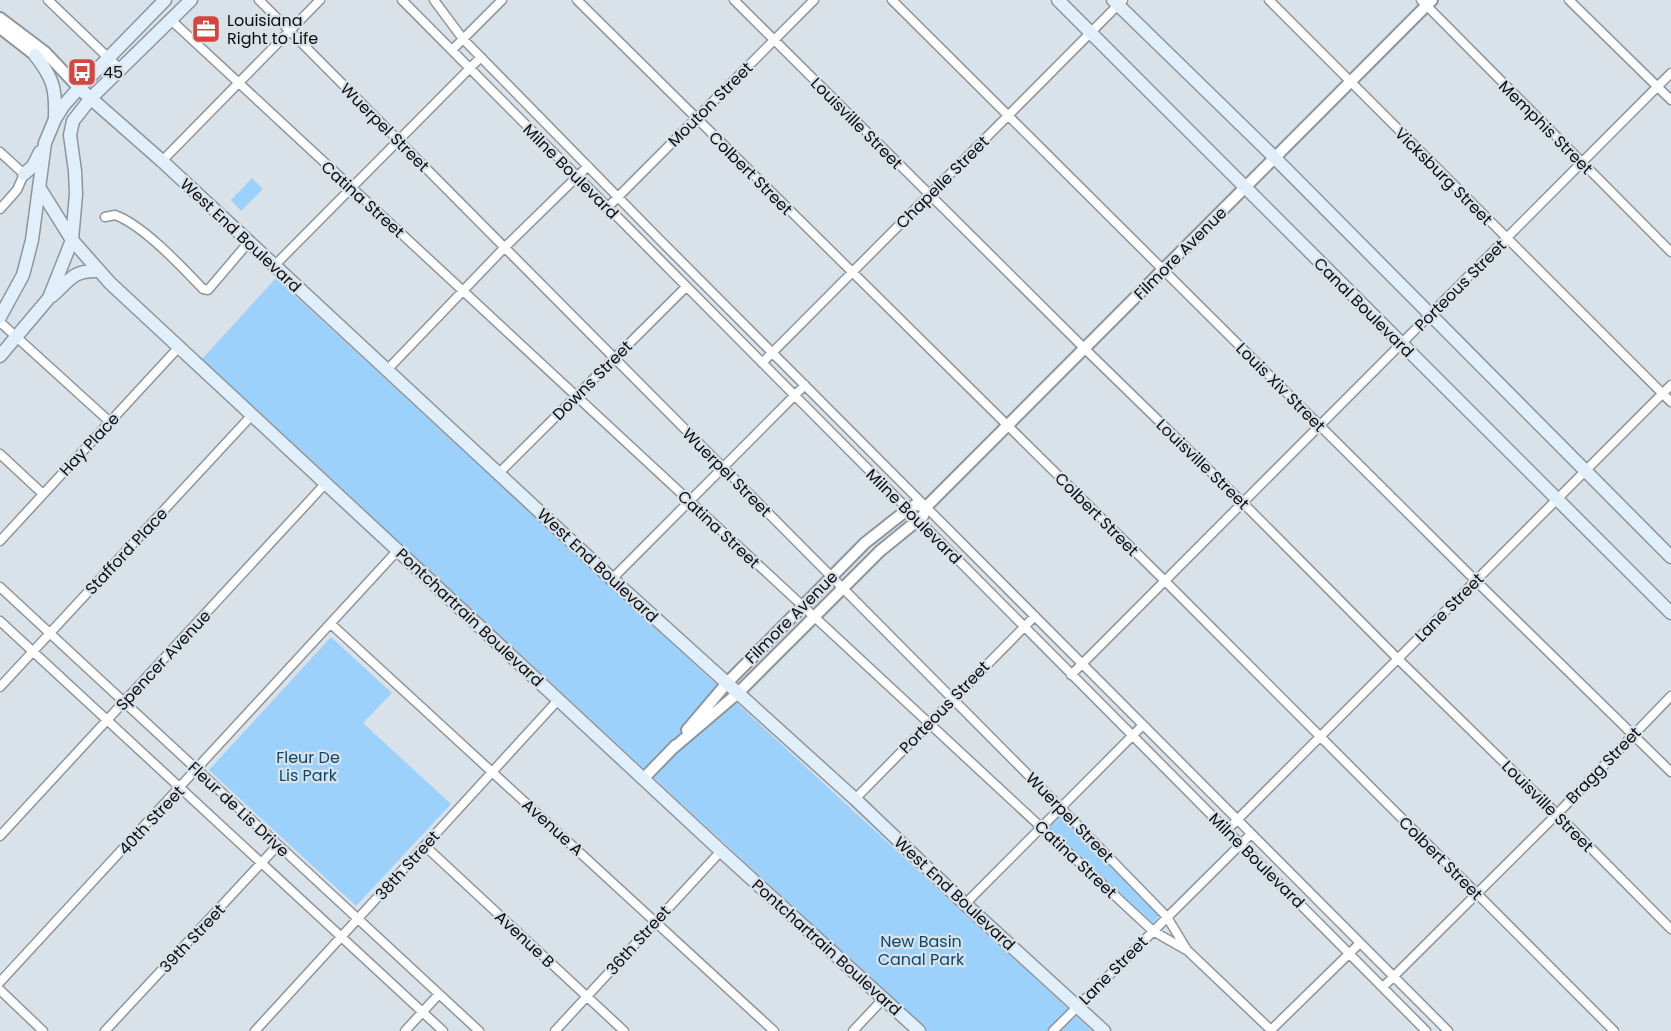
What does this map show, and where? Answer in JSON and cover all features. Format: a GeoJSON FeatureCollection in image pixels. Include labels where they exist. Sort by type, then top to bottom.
{"type":"FeatureCollection","features":[{"type":"Feature","properties":{"kind":"main road"},"geometry":{"type":"LineString","coordinates":[[24,174],[37,161],[63,106],[165,0]]}},
{"type":"Feature","properties":{"kind":"main road"},"geometry":{"type":"LineString","coordinates":[[49,298],[72,240],[76,194],[70,135],[73,122],[90,98],[191,0]]}},
{"type":"Feature","properties":{"kind":"main road","name":"Canal Boulevard"},"geometry":{"type":"LineString","coordinates":[[1058,0],[1671,614]]}},
{"type":"Feature","properties":{"kind":"main road"},"geometry":{"type":"LineString","coordinates":[[1118,2],[1671,557]]}},
{"type":"Feature","properties":{"kind":"main road"},"geometry":{"type":"LineString","coordinates":[[35,55],[47,70],[55,88],[55,119]]}},
{"type":"Feature","properties":{"kind":"main road","name":"West End Boulevard"},"geometry":{"type":"LineString","coordinates":[[79,88],[162,161],[248,243],[612,579],[855,799],[965,904],[1104,1031]]}},
{"type":"Feature","properties":{"kind":"main road"},"geometry":{"type":"LineString","coordinates":[[0,320],[23,275],[32,240],[45,143]]}},
{"type":"Feature","properties":{"kind":"main road","name":"Pontchartrain Boulevard"},"geometry":{"type":"LineString","coordinates":[[39,187],[72,240],[98,271],[178,348],[919,1031]]}},
{"type":"Feature","properties":{"kind":"main road"},"geometry":{"type":"LineString","coordinates":[[0,356],[49,298],[78,273],[98,271]]}},
{"type":"Feature","properties":{"kind":"street"},"geometry":{"type":"LineString","coordinates":[[48,0],[120,69]]}},
{"type":"Feature","properties":{"kind":"street","name":"Wuerpel Street"},"geometry":{"type":"LineString","coordinates":[[259,0],[1060,807],[1167,917],[1188,951]]}},
{"type":"Feature","properties":{"kind":"street"},"geometry":{"type":"LineString","coordinates":[[162,161],[320,0]]}},
{"type":"Feature","properties":{"kind":"street","name":"Milne Boulevard"},"geometry":{"type":"LineString","coordinates":[[402,0],[1426,1031]]}},
{"type":"Feature","properties":{"kind":"street","name":"Milne Boulevard"},"geometry":{"type":"LineString","coordinates":[[434,0],[463,39],[1448,1031]]}},
{"type":"Feature","properties":{"kind":"street"},"geometry":{"type":"LineString","coordinates":[[452,51],[502,0]]}},
{"type":"Feature","properties":{"kind":"street","name":"Colbert Street"},"geometry":{"type":"LineString","coordinates":[[577,0],[1165,581],[1319,738],[1614,1031]]}},
{"type":"Feature","properties":{"kind":"street","name":"Louisville Street"},"geometry":{"type":"LineString","coordinates":[[734,0],[1671,929]]}},
{"type":"Feature","properties":{"kind":"street","name":"Mouton Street"},"geometry":{"type":"LineString","coordinates":[[607,208],[814,0]]}},
{"type":"Feature","properties":{"kind":"street","name":"Louis Xiv Street"},"geometry":{"type":"LineString","coordinates":[[892,0],[1671,772]]}},
{"type":"Feature","properties":{"kind":"street","name":"Vicksburg Street"},"geometry":{"type":"LineString","coordinates":[[1269,0],[1671,402]]}},
{"type":"Feature","properties":{"kind":"street"},"geometry":{"type":"LineString","coordinates":[[1569,0],[1671,100]]}},
{"type":"Feature","properties":{"kind":"street","name":"Chapelle Street"},"geometry":{"type":"LineString","coordinates":[[762,363],[1091,33],[1118,2]]}},
{"type":"Feature","properties":{"kind":"street","name":"Filmore Avenue"},"geometry":{"type":"LineString","coordinates":[[671,750],[738,693],[880,551],[923,516],[927,506],[1275,158],[1427,2]]}},
{"type":"Feature","properties":{"kind":"street","name":"Memphis Street"},"geometry":{"type":"LineString","coordinates":[[1427,2],[1581,163],[1671,252]]}},
{"type":"Feature","properties":{"kind":"street"},"geometry":{"type":"LineString","coordinates":[[0,18],[45,52],[79,88]]}},
{"type":"Feature","properties":{"kind":"street","name":"Catina Street"},"geometry":{"type":"LineString","coordinates":[[171,20],[1153,931],[1188,951],[1271,1031]]}},
{"type":"Feature","properties":{"kind":"street"},"geometry":{"type":"LineString","coordinates":[[0,28],[79,88]]}},
{"type":"Feature","properties":{"kind":"street"},"geometry":{"type":"LineString","coordinates":[[274,266],[481,57]]}},
{"type":"Feature","properties":{"kind":"street","name":"Porteous Street"},"geometry":{"type":"LineString","coordinates":[[1071,675],[1671,73]]}},
{"type":"Feature","properties":{"kind":"street"},"geometry":{"type":"LineString","coordinates":[[0,153],[24,174],[17,190],[0,209]]}},
{"type":"Feature","properties":{"kind":"street"},"geometry":{"type":"LineString","coordinates":[[387,370],[505,247],[588,166]]}},
{"type":"Feature","properties":{"kind":"street"},"geometry":{"type":"LineString","coordinates":[[105,217],[115,215],[132,224],[203,290],[208,290],[248,243]]}},
{"type":"Feature","properties":{"kind":"street","name":"Downs Street"},"geometry":{"type":"LineString","coordinates":[[499,473],[686,287]]}},
{"type":"Feature","properties":{"kind":"street"},"geometry":{"type":"LineString","coordinates":[[0,320],[110,422]]}},
{"type":"Feature","properties":{"kind":"street","name":"Hay Place"},"geometry":{"type":"LineString","coordinates":[[0,541],[178,348]]}},
{"type":"Feature","properties":{"kind":"street"},"geometry":{"type":"LineString","coordinates":[[612,579],[805,385]]}},
{"type":"Feature","properties":{"kind":"street","name":"Lane Street"},"geometry":{"type":"LineString","coordinates":[[1227,830],[1671,385]]}},
{"type":"Feature","properties":{"kind":"street","name":"Stafford Place"},"geometry":{"type":"LineString","coordinates":[[0,687],[252,415]]}},
{"type":"Feature","properties":{"kind":"street"},"geometry":{"type":"LineString","coordinates":[[0,454],[43,494]]}},
{"type":"Feature","properties":{"kind":"street","name":"Spencer Avenue"},"geometry":{"type":"LineString","coordinates":[[0,836],[325,484]]}},
{"type":"Feature","properties":{"kind":"street","name":"Filmore Avenue"},"geometry":{"type":"LineString","coordinates":[[644,778],[671,750],[727,683],[869,540],[915,505],[927,506]]}},
{"type":"Feature","properties":{"kind":"street","name":"40th Street"},"geometry":{"type":"LineString","coordinates":[[0,982],[398,550]]}},
{"type":"Feature","properties":{"kind":"street","name":"Fleur de Lis Drive"},"geometry":{"type":"LineString","coordinates":[[0,587],[479,1031]]}},
{"type":"Feature","properties":{"kind":"street","name":"Porteous Street"},"geometry":{"type":"LineString","coordinates":[[855,799],[1035,616]]}},
{"type":"Feature","properties":{"kind":"street","name":"Fleur de Lis Drive"},"geometry":{"type":"LineString","coordinates":[[0,621],[444,1031]]}},
{"type":"Feature","properties":{"kind":"street","name":"Avenue A"},"geometry":{"type":"LineString","coordinates":[[331,624],[774,1031]]}},
{"type":"Feature","properties":{"kind":"street","name":"Bragg Street"},"geometry":{"type":"LineString","coordinates":[[1383,987],[1557,814],[1671,696]]}},
{"type":"Feature","properties":{"kind":"street","name":"38th Street"},"geometry":{"type":"LineString","coordinates":[[255,1031],[559,699]]}},
{"type":"Feature","properties":{"kind":"street"},"geometry":{"type":"LineString","coordinates":[[965,904],[1143,724]]}},
{"type":"Feature","properties":{"kind":"street","name":"Lane Street"},"geometry":{"type":"LineString","coordinates":[[1053,1031],[1251,834]]}},
{"type":"Feature","properties":{"kind":"street","name":"39th Street"},"geometry":{"type":"LineString","coordinates":[[105,1031],[278,845]]}},
{"type":"Feature","properties":{"kind":"street","name":"Avenue B"},"geometry":{"type":"LineString","coordinates":[[425,846],[624,1031]]}},
{"type":"Feature","properties":{"kind":"street","name":"36th Street"},"geometry":{"type":"LineString","coordinates":[[555,1031],[721,850]]}},
{"type":"Feature","properties":{"kind":"street"},"geometry":{"type":"LineString","coordinates":[[1271,1031],[1360,943]]}},
{"type":"Feature","properties":{"kind":"street"},"geometry":{"type":"LineString","coordinates":[[0,990],[43,1031]]}},
{"type":"Feature","properties":{"kind":"street"},"geometry":{"type":"LineString","coordinates":[[405,1031],[439,994]]}},
{"type":"Feature","properties":{"kind":"street"},"geometry":{"type":"LineString","coordinates":[[853,1031],[884,998]]}},
{"type":"Feature","properties":{"kind":"green space"},"geometry":{"type":"Polygon","coordinates":[[[252,178],[263,189],[241,211],[231,200],[252,178]]]}},
{"type":"Feature","properties":{"kind":"green space","name":"New Basin Canal Park"},"geometry":{"type":"Polygon","coordinates":[[[276,278],[1092,1031],[927,1031],[202,359],[276,278]]]}},
{"type":"Feature","properties":{"kind":"green space","name":"Fleur De Lis Park"},"geometry":{"type":"Polygon","coordinates":[[[331,637],[392,693],[363,723],[451,804],[356,906],[209,770],[331,637]]]}},
{"type":"Feature","properties":{"kind":"green space"},"geometry":{"type":"Polygon","coordinates":[[[1060,814],[1160,915],[1153,923],[1047,827],[1060,814]]]}},
{"type":"Feature","properties":{"kind":"place","name":"Louisiana Right to Life"},"geometry":{"type":"Point","coordinates":[206,29]}},
{"type":"Feature","properties":{"kind":"place","name":"45"},"geometry":{"type":"Point","coordinates":[82,72]}}]}
